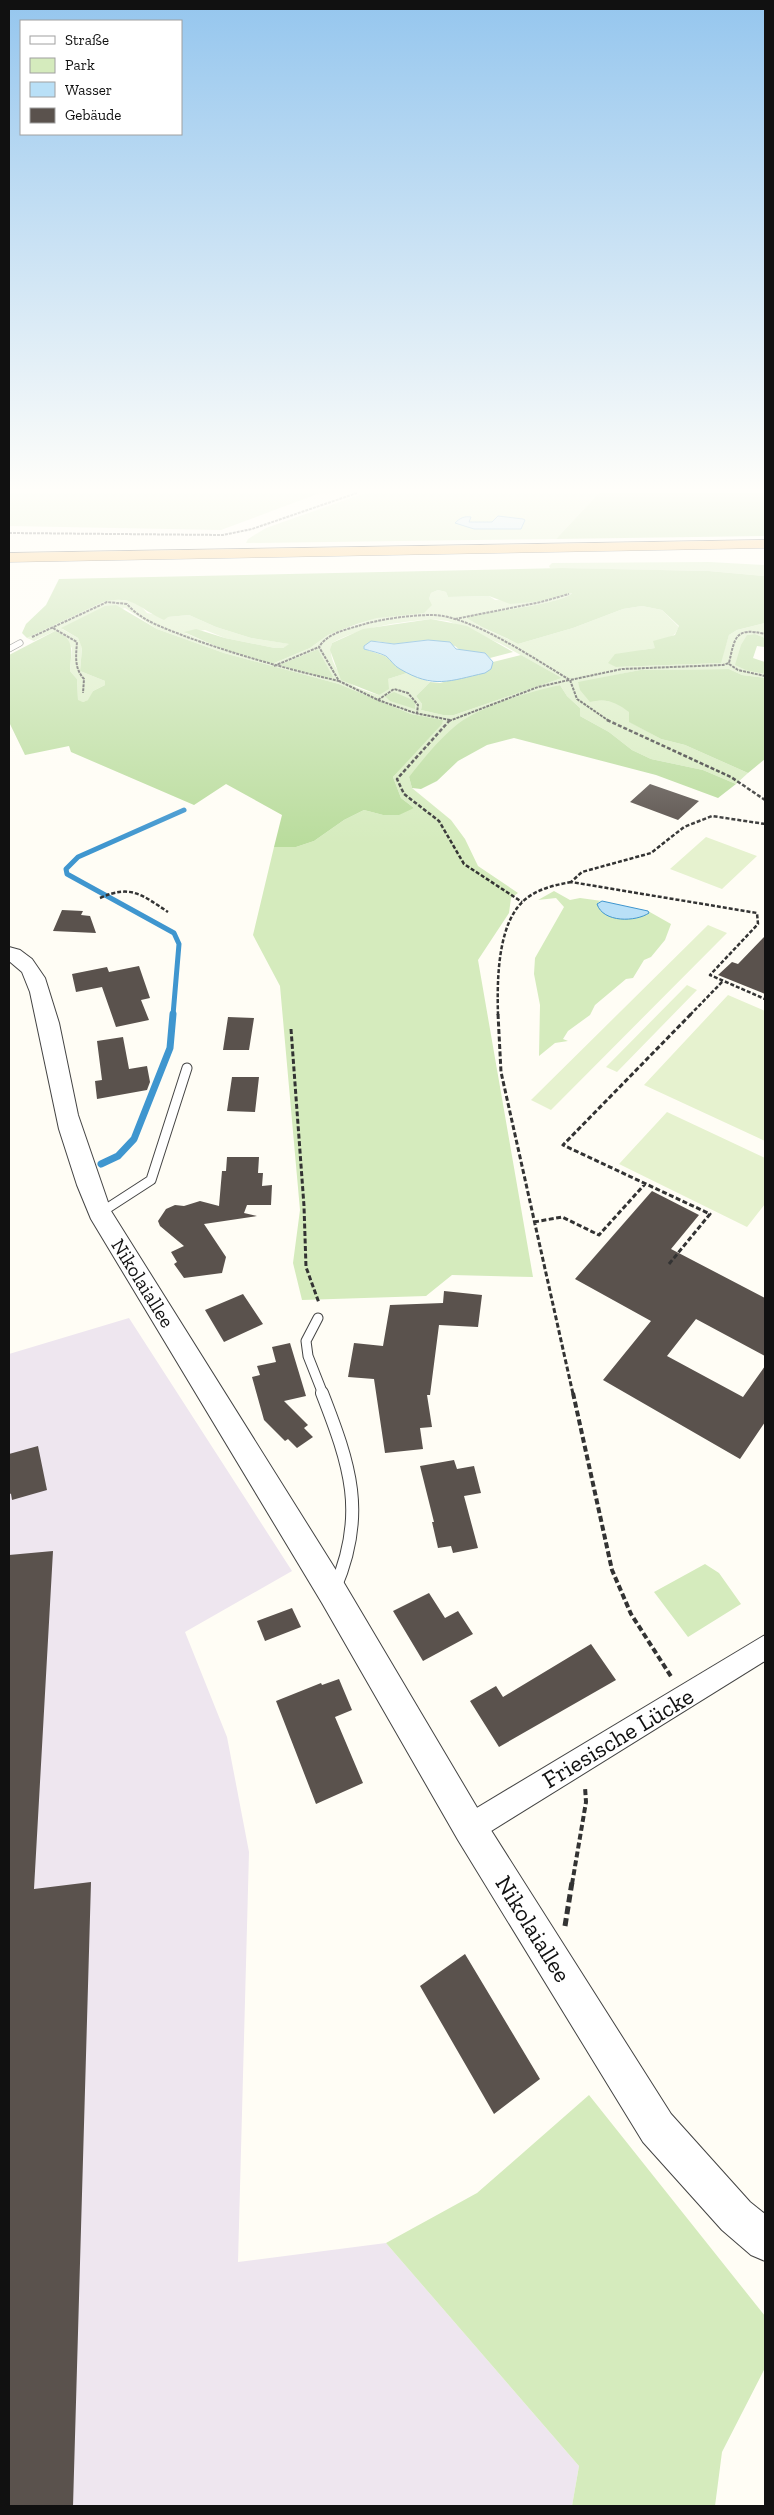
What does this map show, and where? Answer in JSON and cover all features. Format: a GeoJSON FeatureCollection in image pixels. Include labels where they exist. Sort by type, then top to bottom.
{"type":"FeatureCollection","features":[{"type":"Feature","properties":{"kind":"street","name":"Nikolaiallee"},"geometry":{"type":"LineString","coordinates":[[9,953],[19,957],[35,976],[42,999],[64,1104],[83,1172],[100,1213],[333,1593],[470,1828],[657,2128],[736,2216],[765,2241]]}},
{"type":"Feature","properties":{"kind":"street","name":"Friesische Lücke"},"geometry":{"type":"LineString","coordinates":[[470,1828],[765,1647]]}},
{"type":"Feature","properties":{"kind":"lane"},"geometry":{"type":"LineString","coordinates":[[9,649],[20,643]]}},
{"type":"Feature","properties":{"kind":"lane"},"geometry":{"type":"LineString","coordinates":[[100,1213],[151,1180],[188,1068]]}},
{"type":"Feature","properties":{"kind":"lane"},"geometry":{"type":"LineString","coordinates":[[318,1318],[306,1341],[308,1356],[344,1455],[354,1522],[348,1557],[333,1593]]}},
{"type":"Feature","properties":{"kind":"path"},"geometry":{"type":"LineString","coordinates":[[20,643],[89,610]]}},
{"type":"Feature","properties":{"kind":"path"},"geometry":{"type":"LineString","coordinates":[[133,610],[165,628],[222,650],[273,666],[339,681],[378,700],[417,713],[450,720]]}},
{"type":"Feature","properties":{"kind":"path"},"geometry":{"type":"LineString","coordinates":[[454,619],[484,610]]}},
{"type":"Feature","properties":{"kind":"path"},"geometry":{"type":"LineString","coordinates":[[273,666],[320,646],[322,642],[336,634],[370,622],[434,615],[454,619],[486,632],[570,680],[578,700],[606,719],[639,737],[701,763],[744,784],[765,800]]}},
{"type":"Feature","properties":{"kind":"path"},"geometry":{"type":"LineString","coordinates":[[52,628],[70,636],[77,642],[76,665],[79,674],[84,679],[83,693]]}},
{"type":"Feature","properties":{"kind":"path"},"geometry":{"type":"LineString","coordinates":[[729,663],[734,640],[740,633],[752,631],[765,634]]}},
{"type":"Feature","properties":{"kind":"path"},"geometry":{"type":"LineString","coordinates":[[320,646],[339,681]]}},
{"type":"Feature","properties":{"kind":"path"},"geometry":{"type":"LineString","coordinates":[[522,902],[464,864],[439,821],[404,794],[397,779],[450,720],[538,687],[622,669],[729,663],[738,670],[765,676]]}},
{"type":"Feature","properties":{"kind":"path"},"geometry":{"type":"LineString","coordinates":[[378,700],[394,689],[408,693],[416,700],[417,713]]}},
{"type":"Feature","properties":{"kind":"path"},"geometry":{"type":"LineString","coordinates":[[571,882],[582,872],[651,853],[684,827],[712,816],[765,824]]}},
{"type":"Feature","properties":{"kind":"path"},"geometry":{"type":"LineString","coordinates":[[685,1697],[631,1614],[612,1570],[501,1072],[497,996],[505,934],[511,917],[522,902],[545,888],[571,882],[757,913],[758,924],[710,976],[765,999]]}},
{"type":"Feature","properties":{"kind":"path"},"geometry":{"type":"LineString","coordinates":[[100,898],[119,889],[129,890],[168,912]]}},
{"type":"Feature","properties":{"kind":"path"},"geometry":{"type":"LineString","coordinates":[[669,1264],[710,1214],[563,1145],[723,981]]}},
{"type":"Feature","properties":{"kind":"path"},"geometry":{"type":"LineString","coordinates":[[291,1029],[304,1206],[306,1267],[320,1307],[318,1318]]}},
{"type":"Feature","properties":{"kind":"path"},"geometry":{"type":"LineString","coordinates":[[534,1222],[550,1217],[562,1217],[599,1235],[645,1184]]}},
{"type":"Feature","properties":{"kind":"path"},"geometry":{"type":"LineString","coordinates":[[558,1970],[586,1802],[583,1759]]}},
{"type":"Feature","properties":{"kind":"shaded area"},"geometry":{"type":"Polygon","coordinates":[[[129,1318],[292,1571],[185,1632],[227,1737],[249,1852],[238,2262],[386,2243],[579,2466],[572,2506],[9,2506],[9,1354],[129,1318]]]}},
{"type":"Feature","properties":{"kind":"green space"},"geometry":{"type":"Polygon","coordinates":[[[40,610],[85,610],[27,638],[22,633],[26,624],[40,610]]]}},
{"type":"Feature","properties":{"kind":"green space"},"geometry":{"type":"Polygon","coordinates":[[[85,610],[118,610],[62,629],[78,638],[82,647],[80,671],[105,681],[105,685],[93,691],[89,700],[83,702],[78,701],[77,679],[70,671],[72,648],[55,631],[34,641],[27,638],[85,610]]]}},
{"type":"Feature","properties":{"kind":"green space"},"geometry":{"type":"Polygon","coordinates":[[[96,610],[125,610],[157,629],[224,653],[339,684],[411,714],[443,720],[442,724],[393,777],[401,798],[414,808],[399,815],[383,815],[364,810],[344,820],[314,841],[296,847],[274,847],[282,815],[226,784],[194,805],[71,752],[69,746],[25,755],[9,722],[9,655],[55,631],[62,634],[71,646],[70,671],[77,679],[78,700],[83,702],[88,700],[93,691],[105,685],[105,681],[80,671],[82,648],[78,638],[61,628],[96,610]]]}},
{"type":"Feature","properties":{"kind":"green space"},"geometry":{"type":"Polygon","coordinates":[[[129,610],[145,610],[147,613],[168,617],[189,615],[216,627],[251,638],[290,644],[283,648],[275,648],[225,638],[205,630],[185,633],[222,649],[272,664],[310,648],[328,635],[397,610],[504,610],[473,615],[468,618],[479,626],[518,644],[573,628],[619,610],[662,610],[679,627],[675,634],[655,648],[642,650],[616,667],[720,663],[729,635],[737,630],[765,623],[765,638],[755,634],[747,635],[748,671],[765,674],[765,678],[742,675],[729,669],[640,670],[578,683],[598,700],[616,702],[630,712],[630,722],[661,739],[685,745],[748,773],[736,784],[703,770],[651,759],[632,750],[609,732],[580,716],[580,708],[567,696],[560,685],[508,701],[409,777],[412,788],[451,820],[465,839],[478,866],[518,893],[511,898],[509,913],[478,960],[533,1277],[452,1275],[426,1296],[302,1300],[293,1263],[300,1210],[280,986],[253,935],[274,847],[296,847],[314,841],[344,820],[364,810],[383,815],[414,808],[401,798],[393,777],[442,720],[411,714],[339,684],[224,653],[157,629],[129,610]],[[431,619],[392,624],[344,637],[332,643],[331,655],[335,667],[348,682],[362,690],[379,695],[388,679],[407,673],[430,682],[416,696],[422,704],[421,710],[443,715],[454,715],[562,678],[501,644],[448,621],[431,619]],[[318,649],[279,665],[332,677],[318,649]]]}},
{"type":"Feature","properties":{"kind":"green space"},"geometry":{"type":"Polygon","coordinates":[[[146,610],[427,610],[424,613],[377,618],[357,624],[328,635],[310,648],[272,664],[222,649],[184,632],[196,629],[225,638],[275,648],[283,648],[289,644],[251,638],[216,627],[189,615],[168,617],[164,620],[146,610]]]}},
{"type":"Feature","properties":{"kind":"green space"},"geometry":{"type":"Polygon","coordinates":[[[502,610],[619,610],[573,628],[518,644],[467,618],[473,615],[502,610]]]}},
{"type":"Feature","properties":{"kind":"green space"},"geometry":{"type":"Polygon","coordinates":[[[662,610],[765,610],[765,623],[737,630],[729,635],[721,663],[616,667],[608,663],[615,654],[655,648],[653,641],[675,635],[679,626],[662,610]]]}},
{"type":"Feature","properties":{"kind":"green space"},"geometry":{"type":"Polygon","coordinates":[[[431,619],[467,626],[513,652],[490,658],[485,653],[460,650],[455,646],[428,640],[394,644],[376,641],[364,649],[385,656],[407,673],[388,679],[389,689],[379,695],[341,680],[330,650],[332,643],[363,629],[431,619]]]}},
{"type":"Feature","properties":{"kind":"green space"},"geometry":{"type":"Polygon","coordinates":[[[755,634],[765,638],[765,647],[757,646],[753,658],[765,662],[765,674],[748,671],[735,665],[741,645],[747,635],[755,634]]]}},
{"type":"Feature","properties":{"kind":"green space"},"geometry":{"type":"Polygon","coordinates":[[[318,649],[333,677],[329,679],[279,665],[318,649]]]}},
{"type":"Feature","properties":{"kind":"green space"},"geometry":{"type":"Polygon","coordinates":[[[521,655],[562,678],[454,715],[443,715],[421,710],[422,704],[416,696],[430,682],[440,683],[491,669],[493,662],[521,655]]]}},
{"type":"Feature","properties":{"kind":"green space"},"geometry":{"type":"Polygon","coordinates":[[[729,669],[742,675],[765,678],[765,759],[748,773],[685,745],[661,739],[629,722],[629,712],[615,703],[601,700],[590,702],[580,690],[578,682],[640,670],[729,669]]]}},
{"type":"Feature","properties":{"kind":"green space"},"geometry":{"type":"Polygon","coordinates":[[[560,685],[567,696],[580,708],[580,716],[609,732],[632,750],[651,759],[703,770],[736,784],[718,798],[656,775],[514,738],[487,745],[458,761],[437,781],[421,789],[412,788],[409,777],[426,756],[459,723],[494,705],[560,685]]]}},
{"type":"Feature","properties":{"kind":"green space"},"geometry":{"type":"Polygon","coordinates":[[[394,692],[415,701],[415,709],[390,701],[385,696],[394,692]]]}},
{"type":"Feature","properties":{"kind":"green space"},"geometry":{"type":"Polygon","coordinates":[[[706,837],[757,856],[722,889],[670,869],[706,837]]]}},
{"type":"Feature","properties":{"kind":"green space"},"geometry":{"type":"Polygon","coordinates":[[[554,891],[570,900],[580,898],[602,901],[598,902],[606,915],[628,918],[649,913],[648,911],[671,924],[665,940],[651,957],[644,960],[633,978],[626,979],[595,1005],[590,1015],[568,1031],[563,1039],[568,1041],[555,1043],[539,1056],[540,1005],[534,974],[535,958],[564,907],[556,898],[538,900],[554,891]]]}},
{"type":"Feature","properties":{"kind":"green space"},"geometry":{"type":"Polygon","coordinates":[[[708,925],[727,933],[551,1110],[531,1100],[708,925]]]}},
{"type":"Feature","properties":{"kind":"green space"},"geometry":{"type":"Polygon","coordinates":[[[687,985],[697,990],[617,1072],[606,1067],[687,985]]]}},
{"type":"Feature","properties":{"kind":"green space"},"geometry":{"type":"Polygon","coordinates":[[[728,995],[765,1011],[765,1141],[644,1085],[728,995]]]}},
{"type":"Feature","properties":{"kind":"green space"},"geometry":{"type":"Polygon","coordinates":[[[667,1112],[765,1158],[765,1204],[747,1227],[619,1164],[667,1112]]]}},
{"type":"Feature","properties":{"kind":"green space"},"geometry":{"type":"Polygon","coordinates":[[[705,1564],[719,1573],[741,1604],[688,1637],[654,1592],[705,1564]]]}},
{"type":"Feature","properties":{"kind":"green space"},"geometry":{"type":"Polygon","coordinates":[[[589,2095],[765,2316],[765,2368],[722,2452],[715,2506],[572,2506],[579,2466],[386,2243],[477,2193],[589,2095]]]}},
{"type":"Feature","properties":{"kind":"water"},"geometry":{"type":"Polygon","coordinates":[[[428,640],[450,642],[456,649],[485,653],[493,662],[491,669],[485,673],[461,679],[432,681],[412,675],[398,668],[386,656],[364,649],[364,646],[371,641],[394,644],[428,640]]]}},
{"type":"Feature","properties":{"kind":"water"},"geometry":{"type":"Polygon","coordinates":[[[602,901],[648,911],[649,913],[636,918],[613,918],[600,910],[597,904],[602,901]]]}},
{"type":"Feature","properties":{"kind":"building"},"geometry":{"type":"Polygon","coordinates":[[[650,784],[699,801],[678,820],[630,802],[650,784]]]}},
{"type":"Feature","properties":{"kind":"building"},"geometry":{"type":"Polygon","coordinates":[[[62,910],[83,911],[81,915],[90,916],[96,933],[53,931],[62,910]]]}},
{"type":"Feature","properties":{"kind":"building"},"geometry":{"type":"Polygon","coordinates":[[[765,936],[765,994],[718,975],[732,962],[738,964],[765,936]]]}},
{"type":"Feature","properties":{"kind":"building"},"geometry":{"type":"Polygon","coordinates":[[[139,966],[150,998],[141,1000],[149,1020],[116,1027],[102,987],[76,992],[72,974],[107,967],[109,972],[139,966]]]}},
{"type":"Feature","properties":{"kind":"building"},"geometry":{"type":"Polygon","coordinates":[[[228,1017],[254,1018],[249,1050],[223,1050],[228,1017]]]}},
{"type":"Feature","properties":{"kind":"building"},"geometry":{"type":"Polygon","coordinates":[[[123,1037],[129,1069],[147,1066],[150,1082],[147,1090],[97,1099],[95,1081],[102,1080],[97,1041],[123,1037]]]}},
{"type":"Feature","properties":{"kind":"building"},"geometry":{"type":"Polygon","coordinates":[[[232,1077],[259,1077],[255,1112],[227,1111],[232,1077]]]}},
{"type":"Feature","properties":{"kind":"building"},"geometry":{"type":"Polygon","coordinates":[[[227,1157],[259,1157],[258,1173],[263,1173],[262,1186],[272,1185],[271,1205],[247,1205],[244,1213],[257,1216],[204,1224],[226,1257],[222,1273],[184,1278],[174,1264],[177,1262],[171,1252],[184,1246],[160,1226],[158,1221],[166,1209],[175,1205],[184,1206],[200,1201],[219,1206],[222,1171],[226,1171],[227,1157]]]}},
{"type":"Feature","properties":{"kind":"building"},"geometry":{"type":"Polygon","coordinates":[[[652,1191],[699,1215],[671,1249],[765,1298],[765,1356],[696,1319],[667,1356],[743,1397],[765,1366],[765,1422],[740,1459],[603,1380],[651,1321],[575,1279],[652,1191]]]}},
{"type":"Feature","properties":{"kind":"building"},"geometry":{"type":"Polygon","coordinates":[[[444,1291],[482,1295],[478,1327],[439,1325],[430,1395],[427,1395],[432,1427],[420,1428],[423,1449],[385,1453],[374,1379],[348,1377],[354,1343],[383,1346],[390,1305],[443,1303],[444,1291]]]}},
{"type":"Feature","properties":{"kind":"building"},"geometry":{"type":"Polygon","coordinates":[[[243,1294],[263,1324],[224,1342],[205,1310],[243,1294]]]}},
{"type":"Feature","properties":{"kind":"building"},"geometry":{"type":"Polygon","coordinates":[[[290,1343],[306,1396],[284,1401],[308,1425],[304,1428],[313,1437],[297,1448],[288,1439],[285,1441],[264,1420],[252,1377],[260,1375],[257,1366],[276,1362],[272,1347],[290,1343]]]}},
{"type":"Feature","properties":{"kind":"building"},"geometry":{"type":"Polygon","coordinates":[[[38,1446],[47,1490],[12,1500],[9,1493],[9,1454],[38,1446]]]}},
{"type":"Feature","properties":{"kind":"building"},"geometry":{"type":"Polygon","coordinates":[[[454,1460],[457,1469],[474,1466],[481,1493],[464,1496],[478,1548],[453,1553],[451,1546],[438,1548],[432,1522],[434,1522],[420,1466],[454,1460]]]}},
{"type":"Feature","properties":{"kind":"building"},"geometry":{"type":"Polygon","coordinates":[[[53,1551],[34,1889],[91,1882],[73,2506],[9,2506],[9,1555],[53,1551]]]}},
{"type":"Feature","properties":{"kind":"building"},"geometry":{"type":"Polygon","coordinates":[[[429,1593],[445,1618],[458,1611],[473,1634],[423,1661],[393,1611],[429,1593]]]}},
{"type":"Feature","properties":{"kind":"building"},"geometry":{"type":"Polygon","coordinates":[[[292,1608],[301,1627],[265,1641],[257,1621],[292,1608]]]}},
{"type":"Feature","properties":{"kind":"building"},"geometry":{"type":"Polygon","coordinates":[[[591,1644],[616,1680],[499,1747],[470,1701],[496,1686],[503,1697],[591,1644]]]}},
{"type":"Feature","properties":{"kind":"building"},"geometry":{"type":"Polygon","coordinates":[[[339,1679],[352,1710],[335,1717],[363,1783],[316,1804],[276,1701],[321,1683],[322,1685],[339,1679]]]}},
{"type":"Feature","properties":{"kind":"building"},"geometry":{"type":"Polygon","coordinates":[[[465,1954],[540,2079],[494,2114],[420,1986],[465,1954]]]}},
{"type":"Feature","properties":{"kind":"waterway"},"geometry":{"type":"LineString","coordinates":[[173,1015],[179,944],[174,933],[67,874],[66,869],[78,857],[184,810]]}},
{"type":"Feature","properties":{"kind":"waterway"},"geometry":{"type":"LineString","coordinates":[[101,1164],[118,1156],[134,1139],[170,1048],[173,1014]]}}]}
